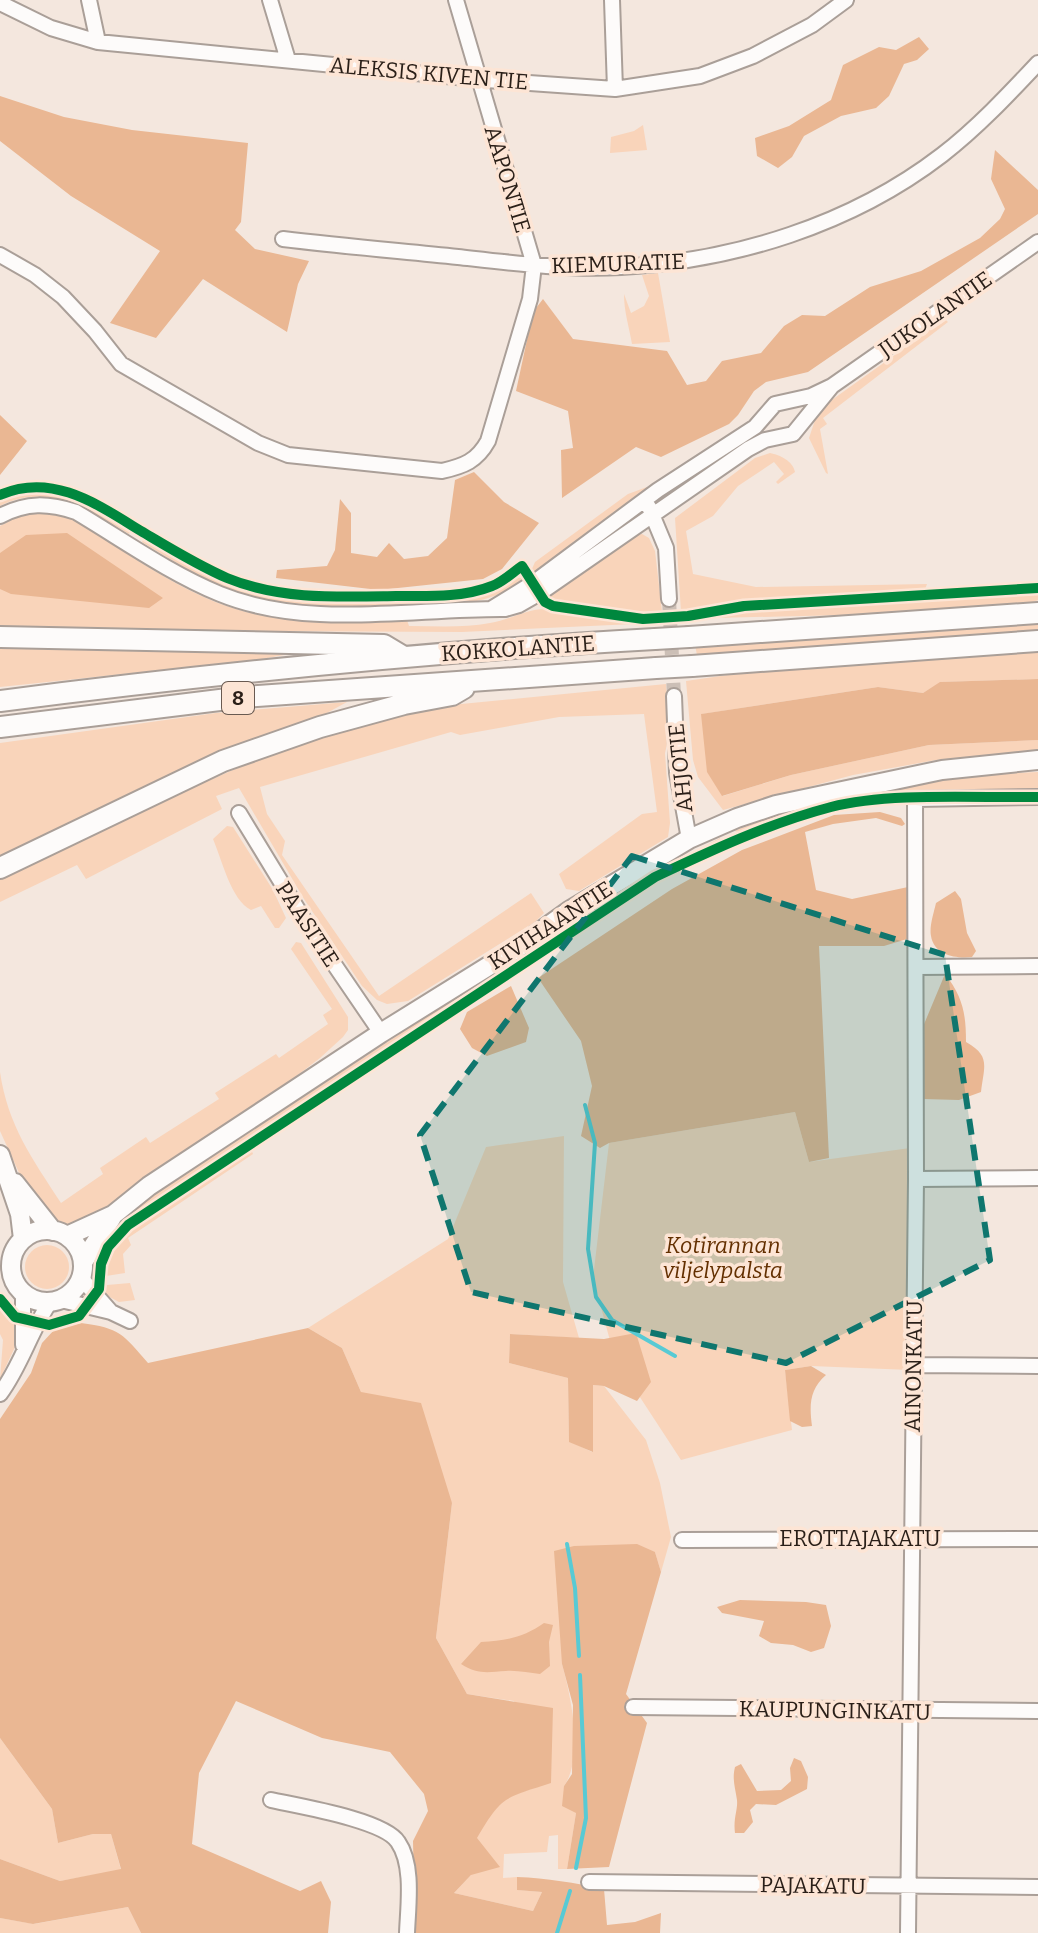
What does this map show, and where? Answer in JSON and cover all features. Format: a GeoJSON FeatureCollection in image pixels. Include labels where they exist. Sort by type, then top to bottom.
{"type":"FeatureCollection","features":[{"type":"Feature","properties":{"kind":"highway","name":"KOKKOLANTIE"},"geometry":{"type":"LineString","coordinates":[[0,701],[220,674],[404,657],[1038,613]]}},
{"type":"Feature","properties":{"kind":"highway"},"geometry":{"type":"LineString","coordinates":[[0,637],[384,645],[404,657]]}},
{"type":"Feature","properties":{"kind":"highway","name":"KOKKOLANTIE"},"geometry":{"type":"LineString","coordinates":[[0,727],[244,697],[1038,641]]}},
{"type":"Feature","properties":{"kind":"highway"},"geometry":{"type":"LineString","coordinates":[[0,868],[223,761],[320,727],[404,704],[452,695],[478,680]]}},
{"type":"Feature","properties":{"kind":"main road","name":"KIVIHAANTIE"},"geometry":{"type":"LineString","coordinates":[[60,1233],[113,1215],[149,1186],[381,1033],[516,949],[620,879],[689,839],[776,805],[942,770],[1038,760]]}},
{"type":"Feature","properties":{"kind":"main road"},"geometry":{"type":"LineString","coordinates":[[3,1164],[60,1233],[80,1252],[82,1270],[69,1295],[55,1301],[36,1301],[12,1287],[12,1250],[20,1214],[3,1164]]}},
{"type":"Feature","properties":{"kind":"main road","name":"KIVIHAANTIE"},"geometry":{"type":"LineString","coordinates":[[82,1270],[113,1215]]}},
{"type":"Feature","properties":{"kind":"main road"},"geometry":{"type":"LineString","coordinates":[[12,1250],[32,1233],[60,1233]]}},
{"type":"Feature","properties":{"kind":"street"},"geometry":{"type":"LineString","coordinates":[[89,0],[98,42]]}},
{"type":"Feature","properties":{"kind":"street"},"geometry":{"type":"LineString","coordinates":[[270,0],[288,60]]}},
{"type":"Feature","properties":{"kind":"street","name":"AAPONTIE"},"geometry":{"type":"LineString","coordinates":[[456,0],[534,265]]}},
{"type":"Feature","properties":{"kind":"street"},"geometry":{"type":"LineString","coordinates":[[612,0],[615,89]]}},
{"type":"Feature","properties":{"kind":"street","name":"ALEKSIS KIVEN TIE"},"geometry":{"type":"LineString","coordinates":[[0,3],[51,28],[98,42],[478,79],[615,89],[700,76],[753,56],[808,28],[846,0]]}},
{"type":"Feature","properties":{"kind":"street","name":"KIEMURATIE"},"geometry":{"type":"LineString","coordinates":[[283,239],[534,265],[620,267],[692,260],[759,245],[824,223],[892,189],[941,156],[994,109],[1038,63]]}},
{"type":"Feature","properties":{"kind":"street","name":"JUKOLANTIE"},"geometry":{"type":"LineString","coordinates":[[785,402],[811,396],[832,386],[1038,242]]}},
{"type":"Feature","properties":{"kind":"street"},"geometry":{"type":"LineString","coordinates":[[0,255],[35,275],[63,297],[121,364],[258,443],[288,455],[442,471],[464,466],[474,460],[488,441],[530,299],[534,265]]}},
{"type":"Feature","properties":{"kind":"street","name":"JUKOLANTIE"},"geometry":{"type":"LineString","coordinates":[[799,425],[832,386]]}},
{"type":"Feature","properties":{"kind":"street"},"geometry":{"type":"LineString","coordinates":[[0,516],[33,503],[76,512],[183,576],[221,594],[258,606],[335,614],[491,609],[519,605],[540,593],[748,449],[765,440],[793,434],[799,425],[798,410],[785,402],[775,404],[755,427],[644,500],[543,576],[491,609]]}},
{"type":"Feature","properties":{"kind":"street"},"geometry":{"type":"LineString","coordinates":[[768,411],[768,428],[783,437]]}},
{"type":"Feature","properties":{"kind":"street"},"geometry":{"type":"LineString","coordinates":[[644,500],[653,513],[666,548],[669,599]]}},
{"type":"Feature","properties":{"kind":"street","name":"AHJOTIE"},"geometry":{"type":"LineString","coordinates":[[674,696],[677,773],[689,839]]}},
{"type":"Feature","properties":{"kind":"street","name":"AINONKATU"},"geometry":{"type":"LineString","coordinates":[[908,1933],[916,1179],[915,799],[1038,797]]}},
{"type":"Feature","properties":{"kind":"street","name":"PAASITIE"},"geometry":{"type":"LineString","coordinates":[[239,813],[306,923],[381,1033]]}},
{"type":"Feature","properties":{"kind":"street"},"geometry":{"type":"LineString","coordinates":[[917,967],[1038,966]]}},
{"type":"Feature","properties":{"kind":"street"},"geometry":{"type":"LineString","coordinates":[[916,1179],[1038,1178]]}},
{"type":"Feature","properties":{"kind":"street"},"geometry":{"type":"LineString","coordinates":[[82,1270],[111,1312]]}},
{"type":"Feature","properties":{"kind":"street"},"geometry":{"type":"LineString","coordinates":[[12,1287],[23,1350]]}},
{"type":"Feature","properties":{"kind":"street"},"geometry":{"type":"LineString","coordinates":[[0,1394],[17,1367],[23,1350],[55,1301],[111,1312],[130,1321]]}},
{"type":"Feature","properties":{"kind":"street"},"geometry":{"type":"LineString","coordinates":[[913,1365],[1038,1366]]}},
{"type":"Feature","properties":{"kind":"street","name":"EROTTAJAKATU"},"geometry":{"type":"LineString","coordinates":[[682,1540],[1038,1539]]}},
{"type":"Feature","properties":{"kind":"street","name":"KAUPUNGINKATU"},"geometry":{"type":"LineString","coordinates":[[633,1707],[1038,1711]]}},
{"type":"Feature","properties":{"kind":"street"},"geometry":{"type":"LineString","coordinates":[[271,1800],[344,1816],[386,1830],[399,1843],[409,1879],[407,1933]]}},
{"type":"Feature","properties":{"kind":"street","name":"PAJAKATU"},"geometry":{"type":"LineString","coordinates":[[589,1882],[1038,1887]]}},
{"type":"Feature","properties":{"kind":"highlighted area"},"geometry":{"type":"Polygon","coordinates":[[[632,856],[945,955],[990,1260],[786,1363],[471,1292],[420,1135],[632,856]]]}},
{"type":"Feature","properties":{"kind":"green space"},"geometry":{"type":"Polygon","coordinates":[[[643,125],[647,150],[610,153],[611,137],[634,131],[643,125]]]}},
{"type":"Feature","properties":{"kind":"green space"},"geometry":{"type":"Polygon","coordinates":[[[658,273],[670,342],[632,344],[624,294],[631,313],[644,306],[649,296],[642,275],[658,273]]]}},
{"type":"Feature","properties":{"kind":"green space"},"geometry":{"type":"Polygon","coordinates":[[[945,319],[948,322],[823,418],[827,424],[820,429],[826,473],[809,438],[816,417],[829,402],[945,319]]]}},
{"type":"Feature","properties":{"kind":"green space"},"geometry":{"type":"Polygon","coordinates":[[[770,453],[786,459],[795,472],[778,484],[776,482],[784,474],[774,462],[738,486],[713,516],[686,531],[693,574],[756,587],[927,584],[924,592],[744,603],[681,612],[675,518],[755,458],[770,453]]]}},
{"type":"Feature","properties":{"kind":"green space"},"geometry":{"type":"Polygon","coordinates":[[[651,488],[535,576],[531,571],[535,562],[628,494],[651,488]]]}},
{"type":"Feature","properties":{"kind":"green space"},"geometry":{"type":"Polygon","coordinates":[[[32,491],[96,509],[132,529],[129,534],[83,508],[51,498],[17,499],[0,506],[0,501],[32,491]]]}},
{"type":"Feature","properties":{"kind":"green space"},"geometry":{"type":"Polygon","coordinates":[[[34,512],[56,513],[73,519],[180,586],[218,603],[264,616],[335,622],[407,620],[409,626],[460,626],[490,623],[545,609],[634,624],[462,632],[0,630],[0,526],[34,512]]]}},
{"type":"Feature","properties":{"kind":"green space"},"geometry":{"type":"Polygon","coordinates":[[[642,534],[649,538],[655,551],[662,611],[637,612],[554,602],[546,596],[631,536],[642,534]]]}},
{"type":"Feature","properties":{"kind":"green space"},"geometry":{"type":"Polygon","coordinates":[[[145,537],[225,582],[287,598],[351,602],[448,600],[480,595],[516,577],[525,582],[490,598],[459,604],[293,604],[258,598],[213,582],[142,542],[145,537]]]}},
{"type":"Feature","properties":{"kind":"green space"},"geometry":{"type":"Polygon","coordinates":[[[1038,592],[1038,600],[1024,606],[928,613],[714,618],[744,610],[1038,592]]]}},
{"type":"Feature","properties":{"kind":"green space"},"geometry":{"type":"Polygon","coordinates":[[[1038,622],[1038,632],[697,655],[695,645],[1038,622]]]}},
{"type":"Feature","properties":{"kind":"green space"},"geometry":{"type":"Polygon","coordinates":[[[0,647],[305,651],[257,660],[0,687],[0,647]]]}},
{"type":"Feature","properties":{"kind":"green space"},"geometry":{"type":"Polygon","coordinates":[[[1038,651],[1038,679],[941,682],[923,693],[878,687],[702,714],[723,796],[791,775],[929,745],[1038,740],[1038,753],[936,760],[853,775],[723,810],[698,777],[693,760],[686,681],[782,667],[1038,651]]]}},
{"type":"Feature","properties":{"kind":"green space"},"geometry":{"type":"Polygon","coordinates":[[[666,684],[670,731],[665,753],[670,823],[668,837],[579,891],[566,889],[559,874],[642,814],[657,812],[644,714],[559,717],[460,735],[451,732],[260,787],[267,814],[285,841],[282,855],[379,996],[531,893],[544,913],[535,922],[408,1001],[387,1004],[377,1000],[362,986],[304,899],[239,788],[216,796],[222,809],[86,879],[77,865],[0,902],[0,877],[194,781],[208,781],[305,738],[441,706],[666,684]]]}},
{"type":"Feature","properties":{"kind":"green space"},"geometry":{"type":"Polygon","coordinates":[[[347,702],[325,714],[260,737],[0,860],[0,743],[216,713],[347,702]]]}},
{"type":"Feature","properties":{"kind":"green space"},"geometry":{"type":"Polygon","coordinates":[[[1038,772],[1038,796],[874,795],[815,809],[746,833],[734,831],[804,806],[862,792],[949,779],[1038,772]]]}},
{"type":"Feature","properties":{"kind":"green space"},"geometry":{"type":"Polygon","coordinates":[[[227,826],[233,827],[273,890],[286,918],[279,928],[275,928],[261,906],[251,910],[233,889],[213,839],[227,826]]]}},
{"type":"Feature","properties":{"kind":"green space"},"geometry":{"type":"Polygon","coordinates":[[[720,838],[720,841],[642,883],[120,1225],[139,1205],[610,896],[720,838]]]}},
{"type":"Feature","properties":{"kind":"green space"},"geometry":{"type":"Polygon","coordinates":[[[296,942],[301,943],[348,1017],[348,1030],[343,1037],[252,1110],[163,1166],[83,1224],[73,1228],[51,1219],[26,1188],[0,1131],[0,1072],[15,1125],[61,1203],[103,1174],[100,1168],[146,1137],[150,1143],[219,1099],[215,1093],[276,1054],[279,1058],[328,1024],[323,1015],[332,1009],[291,949],[296,942]]]}},
{"type":"Feature","properties":{"kind":"green space","name":"Kotirannan viljelypalsta"},"geometry":{"type":"Polygon","coordinates":[[[795,1112],[809,1162],[910,1148],[910,1370],[811,1366],[785,1370],[792,1430],[681,1460],[615,1359],[593,1278],[609,1143],[795,1112]]]}},
{"type":"Feature","properties":{"kind":"green space"},"geometry":{"type":"Polygon","coordinates":[[[564,1136],[563,1282],[579,1338],[510,1334],[509,1363],[568,1378],[569,1441],[592,1452],[593,1385],[604,1386],[646,1440],[660,1483],[671,1537],[661,1572],[655,1552],[562,1664],[572,1709],[575,1743],[570,1774],[564,1786],[576,1813],[567,1869],[558,1869],[558,1835],[549,1836],[547,1852],[504,1854],[503,1878],[517,1877],[518,1890],[542,1892],[533,1911],[454,1893],[471,1875],[476,1838],[495,1806],[507,1797],[551,1782],[514,1701],[467,1694],[436,1638],[452,1503],[361,1392],[342,1348],[308,1328],[448,1239],[486,1147],[564,1136]]]}},
{"type":"Feature","properties":{"kind":"green space"},"geometry":{"type":"Polygon","coordinates":[[[251,1149],[253,1154],[128,1238],[131,1245],[123,1254],[125,1273],[106,1276],[116,1246],[125,1235],[179,1194],[251,1149]]]}},
{"type":"Feature","properties":{"kind":"green space"},"geometry":{"type":"Polygon","coordinates":[[[47,1245],[62,1252],[69,1267],[62,1282],[47,1289],[32,1282],[25,1267],[32,1252],[47,1245]]]}},
{"type":"Feature","properties":{"kind":"green space"},"geometry":{"type":"Polygon","coordinates":[[[130,1283],[135,1300],[119,1302],[104,1294],[107,1285],[130,1283]]]}},
{"type":"Feature","properties":{"kind":"green space"},"geometry":{"type":"Polygon","coordinates":[[[0,1306],[18,1324],[15,1347],[0,1379],[3,1340],[0,1334],[0,1306]]]}},
{"type":"Feature","properties":{"kind":"green space"},"geometry":{"type":"Polygon","coordinates":[[[0,1738],[52,1809],[58,1843],[93,1834],[111,1834],[121,1870],[60,1881],[0,1859],[0,1738]]]}},
{"type":"Feature","properties":{"kind":"green space"},"geometry":{"type":"Polygon","coordinates":[[[128,1907],[141,1933],[0,1933],[0,1918],[34,1924],[128,1907]]]}},
{"type":"Feature","properties":{"kind":"shaded area"},"geometry":{"type":"Polygon","coordinates":[[[919,37],[929,49],[917,60],[904,64],[889,96],[876,108],[841,116],[804,136],[792,157],[778,168],[757,156],[755,138],[789,126],[831,100],[843,65],[879,47],[896,50],[919,37]]]}},
{"type":"Feature","properties":{"kind":"shaded area"},"geometry":{"type":"Polygon","coordinates":[[[0,96],[64,117],[132,130],[248,143],[241,222],[235,230],[255,249],[309,261],[298,284],[287,332],[203,279],[156,338],[110,323],[160,251],[71,196],[0,141],[0,96]]]}},
{"type":"Feature","properties":{"kind":"shaded area"},"geometry":{"type":"Polygon","coordinates":[[[995,150],[1038,190],[1038,214],[808,372],[766,382],[754,391],[729,424],[661,457],[636,447],[562,498],[561,450],[573,448],[568,411],[516,391],[533,312],[543,299],[573,339],[667,351],[687,385],[706,381],[722,361],[761,353],[784,326],[802,315],[825,316],[870,287],[921,271],[980,238],[1000,219],[1005,209],[991,179],[995,150]]]}},
{"type":"Feature","properties":{"kind":"shaded area"},"geometry":{"type":"Polygon","coordinates":[[[0,415],[27,441],[0,475],[0,415]]]}},
{"type":"Feature","properties":{"kind":"shaded area"},"geometry":{"type":"Polygon","coordinates":[[[474,472],[504,502],[539,523],[502,569],[483,579],[379,590],[276,578],[277,570],[327,566],[335,550],[340,499],[351,513],[351,553],[377,557],[389,543],[404,559],[428,556],[447,538],[455,480],[474,472]]]}},
{"type":"Feature","properties":{"kind":"shaded area"},"geometry":{"type":"Polygon","coordinates":[[[67,533],[163,598],[149,608],[11,594],[0,589],[0,553],[26,535],[67,533]]]}},
{"type":"Feature","properties":{"kind":"shaded area"},"geometry":{"type":"Polygon","coordinates":[[[1038,679],[1038,740],[929,745],[791,775],[722,796],[707,772],[701,714],[878,687],[923,693],[940,682],[1038,679]]]}},
{"type":"Feature","properties":{"kind":"shaded area"},"geometry":{"type":"Polygon","coordinates":[[[880,812],[901,818],[905,824],[902,826],[876,818],[833,824],[805,832],[816,890],[852,899],[908,887],[907,939],[884,946],[819,946],[829,1158],[809,1162],[795,1112],[609,1143],[600,1148],[581,1136],[592,1086],[581,1041],[538,978],[672,889],[742,850],[834,815],[880,812]]]}},
{"type":"Feature","properties":{"kind":"shaded area"},"geometry":{"type":"Polygon","coordinates":[[[955,891],[961,899],[967,933],[976,951],[972,957],[941,952],[931,936],[936,903],[955,891]]]}},
{"type":"Feature","properties":{"kind":"shaded area"},"geometry":{"type":"Polygon","coordinates":[[[945,974],[962,1006],[966,1042],[983,1057],[981,1092],[959,1100],[923,1099],[922,1029],[945,974]]]}},
{"type":"Feature","properties":{"kind":"shaded area"},"geometry":{"type":"Polygon","coordinates":[[[511,986],[529,1028],[526,1042],[487,1056],[472,1048],[460,1029],[467,1012],[511,986]]]}},
{"type":"Feature","properties":{"kind":"shaded area"},"geometry":{"type":"Polygon","coordinates":[[[81,1323],[120,1334],[148,1363],[308,1328],[342,1348],[361,1392],[421,1403],[452,1503],[436,1638],[467,1694],[553,1708],[551,1783],[514,1796],[499,1806],[477,1838],[500,1867],[471,1875],[454,1893],[533,1911],[542,1892],[517,1890],[517,1877],[604,1889],[607,1925],[635,1922],[661,1913],[660,1933],[415,1933],[413,1841],[428,1811],[424,1794],[390,1752],[322,1738],[236,1701],[199,1773],[192,1844],[300,1891],[321,1881],[331,1902],[328,1933],[141,1933],[128,1907],[33,1924],[0,1918],[0,1859],[60,1881],[121,1869],[111,1834],[93,1834],[58,1843],[52,1809],[0,1738],[0,1419],[31,1373],[42,1343],[54,1330],[81,1323]]]}},
{"type":"Feature","properties":{"kind":"shaded area"},"geometry":{"type":"Polygon","coordinates":[[[636,1333],[651,1382],[637,1401],[604,1386],[593,1385],[593,1452],[569,1442],[568,1378],[509,1363],[510,1334],[604,1339],[636,1333]]]}},
{"type":"Feature","properties":{"kind":"shaded area"},"geometry":{"type":"Polygon","coordinates":[[[811,1366],[826,1375],[812,1398],[812,1426],[802,1427],[790,1421],[785,1370],[811,1366]]]}},
{"type":"Feature","properties":{"kind":"shaded area"},"geometry":{"type":"Polygon","coordinates":[[[637,1544],[655,1552],[661,1572],[626,1694],[647,1723],[609,1867],[567,1869],[576,1813],[562,1806],[564,1786],[572,1774],[573,1705],[562,1664],[554,1551],[574,1546],[637,1544]]]}},
{"type":"Feature","properties":{"kind":"shaded area"},"geometry":{"type":"Polygon","coordinates":[[[740,1600],[826,1605],[831,1626],[824,1648],[811,1652],[793,1645],[771,1643],[759,1636],[764,1621],[722,1613],[717,1607],[740,1600]]]}},
{"type":"Feature","properties":{"kind":"shaded area"},"geometry":{"type":"Polygon","coordinates":[[[544,1623],[553,1625],[549,1642],[550,1666],[540,1674],[483,1672],[461,1664],[481,1642],[514,1637],[544,1623]]]}},
{"type":"Feature","properties":{"kind":"shaded area"},"geometry":{"type":"Polygon","coordinates":[[[794,1758],[801,1761],[808,1777],[807,1789],[776,1805],[756,1804],[750,1810],[753,1822],[744,1833],[735,1833],[735,1767],[741,1764],[757,1791],[781,1790],[791,1781],[790,1768],[794,1758]]]}},
{"type":"Feature","properties":{"kind":"waterway"},"geometry":{"type":"LineString","coordinates":[[585,1105],[595,1143],[588,1249],[596,1297],[612,1320],[675,1356]]}},
{"type":"Feature","properties":{"kind":"waterway"},"geometry":{"type":"LineString","coordinates":[[567,1544],[575,1588],[579,1656]]}},
{"type":"Feature","properties":{"kind":"waterway"},"geometry":{"type":"LineString","coordinates":[[576,1868],[586,1818],[580,1675]]}},
{"type":"Feature","properties":{"kind":"waterway"},"geometry":{"type":"LineString","coordinates":[[557,1933],[570,1891]]}},
{"type":"Feature","properties":{"kind":"tunnel"},"geometry":{"type":"LineString","coordinates":[[669,599],[674,696]]}},
{"type":"Feature","properties":{"kind":"cycle path"},"geometry":{"type":"LineString","coordinates":[[0,495],[38,487],[74,494],[227,578],[268,590],[310,596],[457,594],[496,584],[522,566],[545,602],[553,606],[643,619],[688,616],[744,606],[1038,588]]}},
{"type":"Feature","properties":{"kind":"cycle path"},"geometry":{"type":"LineString","coordinates":[[0,1299],[15,1317],[49,1325],[79,1316],[99,1289],[101,1264],[108,1247],[128,1225],[655,877],[764,829],[808,813],[854,802],[933,797],[1038,797]]}}]}
